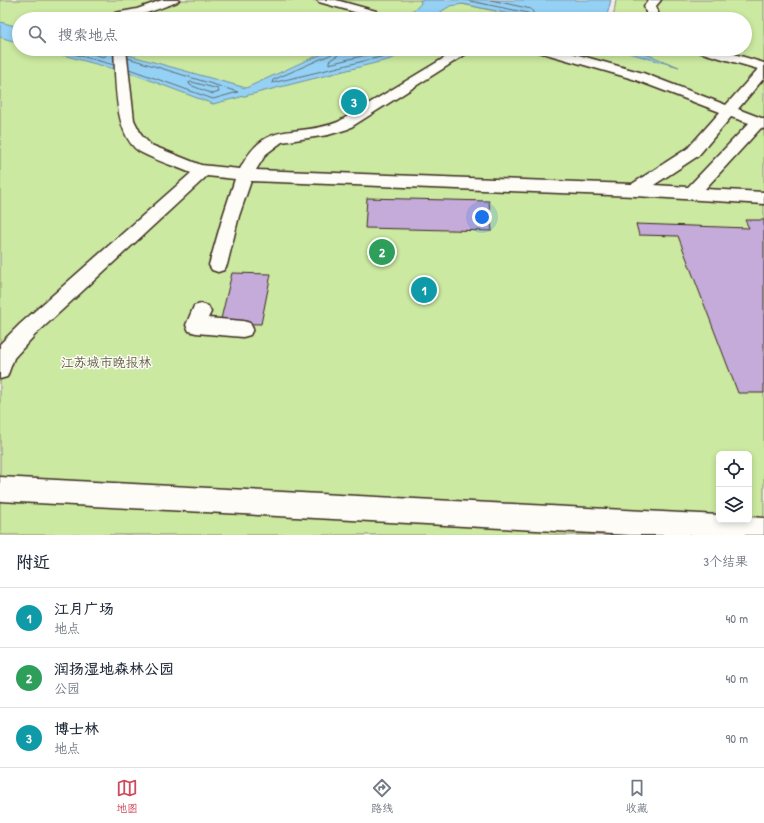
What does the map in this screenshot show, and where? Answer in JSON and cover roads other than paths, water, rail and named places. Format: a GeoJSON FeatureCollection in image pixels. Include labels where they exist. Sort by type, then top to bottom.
{"type":"FeatureCollection","features":[{"type":"Feature","properties":{"kind":"lane"},"geometry":{"type":"LineString","coordinates":[[139,12],[173,0]]}},
{"type":"Feature","properties":{"kind":"lane"},"geometry":{"type":"LineString","coordinates":[[323,0],[368,12]]}},
{"type":"Feature","properties":{"kind":"lane"},"geometry":{"type":"LineString","coordinates":[[651,12],[650,6],[656,0]]}},
{"type":"Feature","properties":{"kind":"lane"},"geometry":{"type":"LineString","coordinates":[[119,12],[120,2]]}},
{"type":"Feature","properties":{"kind":"lane"},"geometry":{"type":"LineString","coordinates":[[121,56],[126,120],[136,139],[146,148],[203,171],[244,175],[635,190],[764,198]]}},
{"type":"Feature","properties":{"kind":"lane"},"geometry":{"type":"LineString","coordinates":[[218,265],[244,175],[256,156],[270,141],[282,136],[332,130],[348,124],[362,113],[456,56]]}},
{"type":"Feature","properties":{"kind":"lane"},"geometry":{"type":"LineString","coordinates":[[568,56],[638,76],[761,123],[692,193]]}},
{"type":"Feature","properties":{"kind":"lane"},"geometry":{"type":"LineString","coordinates":[[727,56],[764,67]]}},
{"type":"Feature","properties":{"kind":"lane"},"geometry":{"type":"LineString","coordinates":[[635,190],[693,152],[764,70]]}},
{"type":"Feature","properties":{"kind":"lane"},"geometry":{"type":"LineString","coordinates":[[0,370],[5,353],[27,330],[203,171]]}},
{"type":"Feature","properties":{"kind":"lane"},"geometry":{"type":"LineString","coordinates":[[201,312],[196,325],[243,329]]}},
{"type":"Feature","properties":{"kind":"lane"},"geometry":{"type":"LineString","coordinates":[[0,489],[764,530]]}},
{"type":"Feature","properties":{"kind":"water"},"geometry":{"type":"Polygon","coordinates":[[[420,0],[611,0],[608,12],[500,12],[463,4],[450,6],[441,12],[410,12],[417,8],[421,3],[420,0]]]}},
{"type":"Feature","properties":{"kind":"water"},"geometry":{"type":"Polygon","coordinates":[[[0,22],[12,25],[12,41],[0,37],[0,22]]]}},
{"type":"Feature","properties":{"kind":"water"},"geometry":{"type":"Polygon","coordinates":[[[67,56],[132,56],[246,88],[318,56],[398,56],[213,104],[136,75],[67,56]]]}},
{"type":"Feature","properties":{"kind":"water"},"geometry":{"type":"Polygon","coordinates":[[[640,56],[651,56],[679,67],[640,56]]]}},
{"type":"Feature","properties":{"kind":"place","name":"博士林"},"geometry":{"type":"Point","coordinates":[354,102]}},
{"type":"Feature","properties":{"kind":"place","name":"润扬湿地森林公园"},"geometry":{"type":"Point","coordinates":[382,252]}},
{"type":"Feature","properties":{"kind":"place","name":"江月广场"},"geometry":{"type":"Point","coordinates":[424,290]}},
{"type":"Feature","properties":{"kind":"park label","name":"江苏城市晚报林"},"geometry":{"type":"Point","coordinates":[106,362]}}]}
